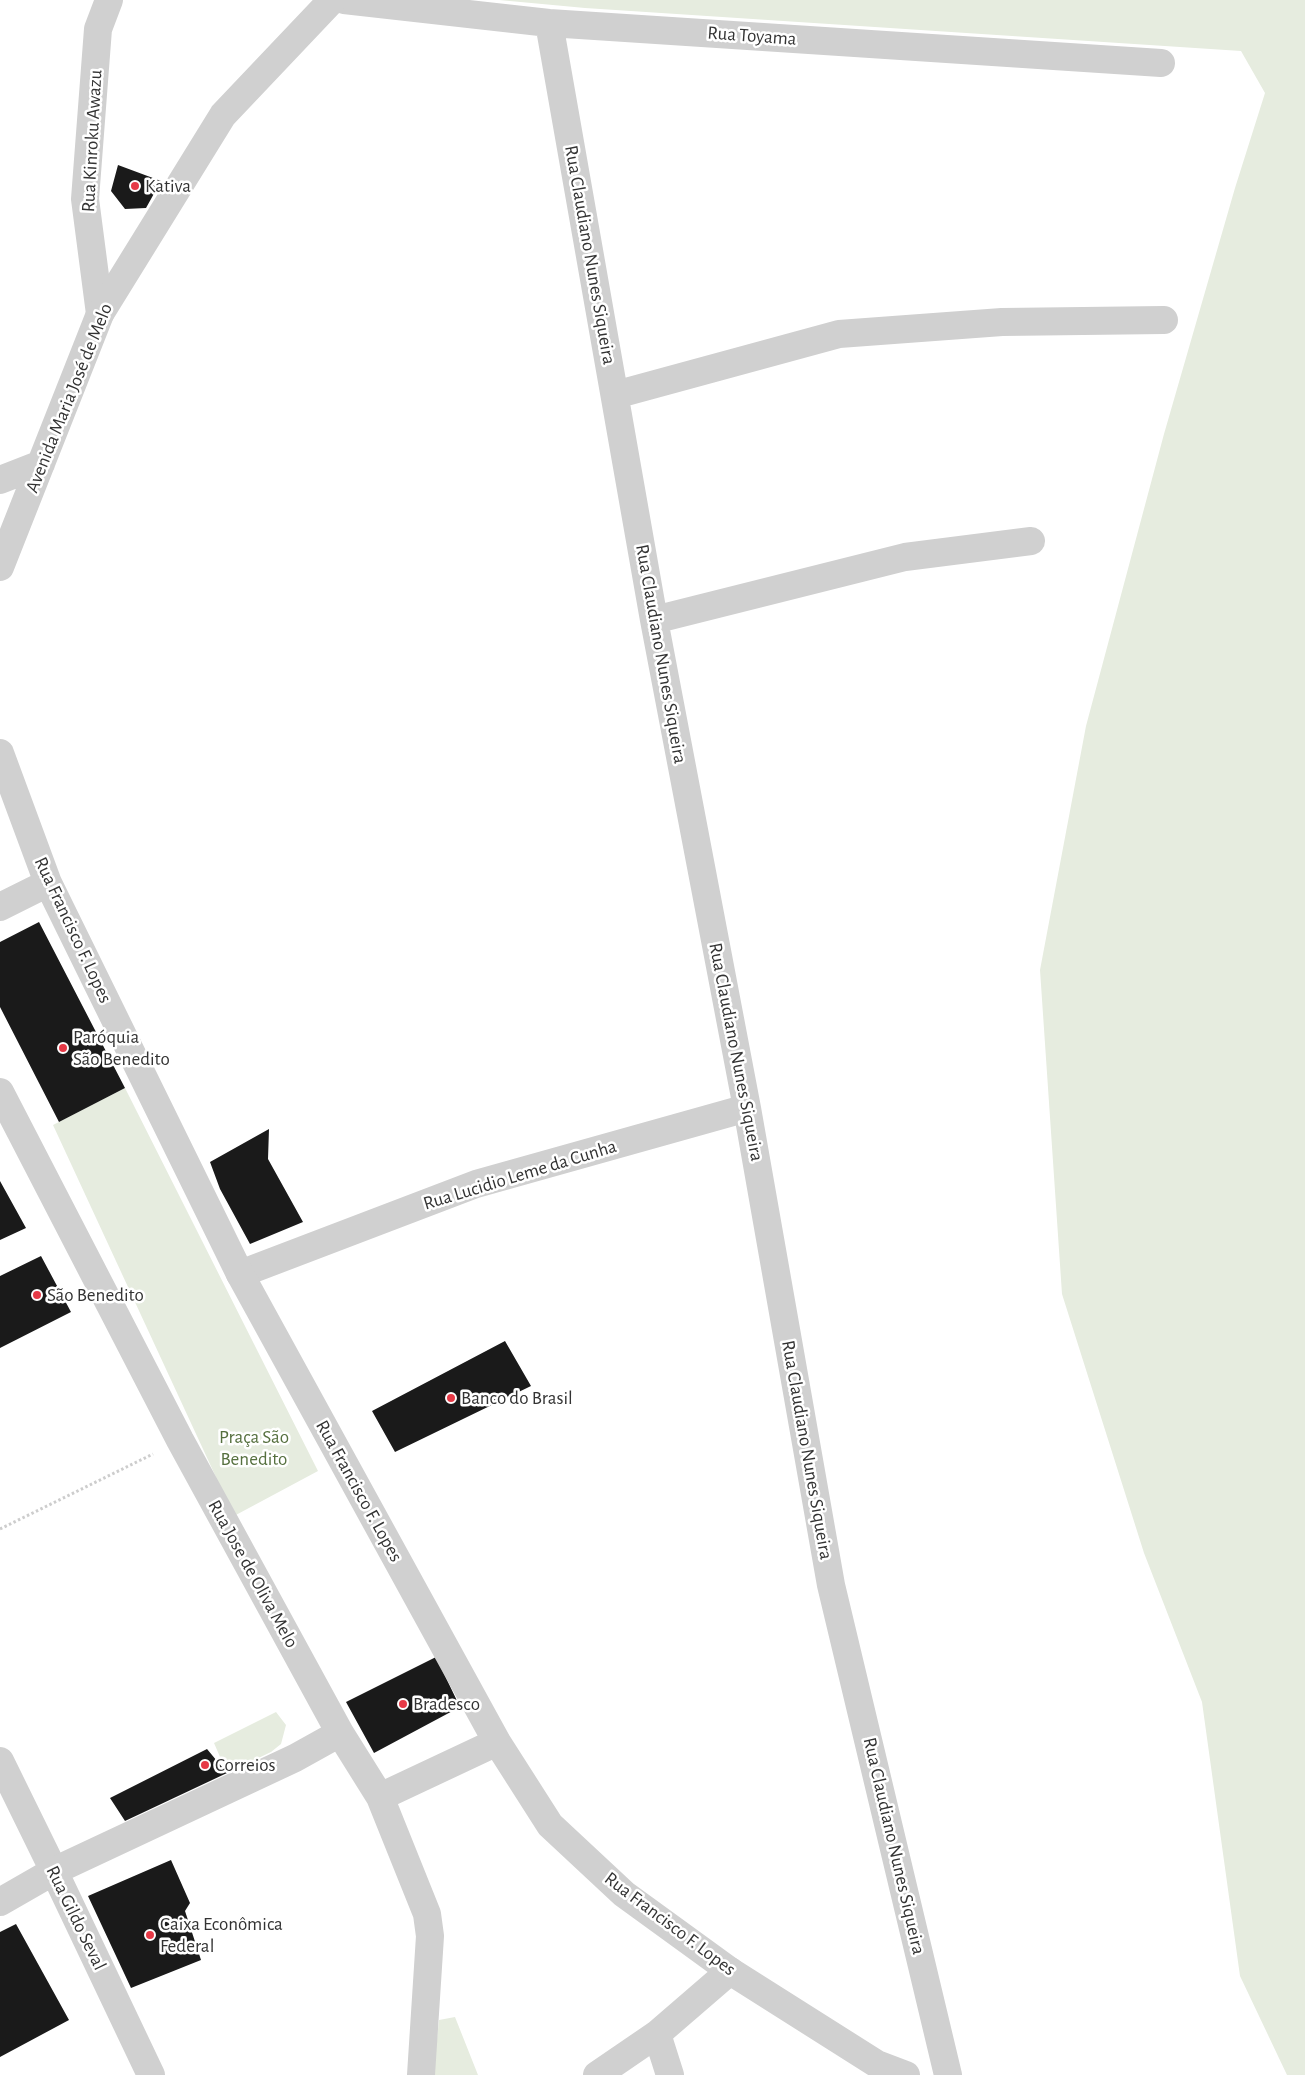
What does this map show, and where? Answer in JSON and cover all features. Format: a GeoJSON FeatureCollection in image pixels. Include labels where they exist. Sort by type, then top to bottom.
{"type":"FeatureCollection","features":[{"type":"Feature","properties":{"kind":"street","name":"Rua Kinroku Awazu"},"geometry":{"type":"LineString","coordinates":[[100,314],[85,199],[98,29],[109,0]]}},
{"type":"Feature","properties":{"kind":"street","name":"Avenida Maria José de Melo"},"geometry":{"type":"LineString","coordinates":[[0,566],[100,314],[223,115],[332,0]]}},
{"type":"Feature","properties":{"kind":"street","name":"Rua Toyama"},"geometry":{"type":"LineString","coordinates":[[344,0],[549,23],[1161,63]]}},
{"type":"Feature","properties":{"kind":"street","name":"Rua Claudiano Nunes Siqueira"},"geometry":{"type":"LineString","coordinates":[[549,23],[616,395],[654,620],[747,1108],[831,1585],[948,2075]]}},
{"type":"Feature","properties":{"kind":"street"},"geometry":{"type":"LineString","coordinates":[[616,395],[839,334],[1002,322],[1164,320]]}},
{"type":"Feature","properties":{"kind":"street"},"geometry":{"type":"LineString","coordinates":[[0,480],[41,464]]}},
{"type":"Feature","properties":{"kind":"street"},"geometry":{"type":"LineString","coordinates":[[654,620],[905,557],[1031,541]]}},
{"type":"Feature","properties":{"kind":"street","name":"Rua Francisco F. Lopes"},"geometry":{"type":"LineString","coordinates":[[0,753],[48,884],[240,1274],[497,1742],[550,1825],[624,1894],[730,1971],[877,2064],[906,2075]]}},
{"type":"Feature","properties":{"kind":"street"},"geometry":{"type":"LineString","coordinates":[[0,907],[48,884]]}},
{"type":"Feature","properties":{"kind":"street","name":"Rua Jose de Oliva Melo"},"geometry":{"type":"LineString","coordinates":[[0,1092],[180,1440],[340,1733],[380,1797],[427,1914],[430,1936],[421,2075]]}},
{"type":"Feature","properties":{"kind":"street","name":"Rua Lucidio Leme da Cunha"},"geometry":{"type":"LineString","coordinates":[[240,1274],[476,1184],[747,1108]]}},
{"type":"Feature","properties":{"kind":"street"},"geometry":{"type":"LineString","coordinates":[[0,1902],[54,1872],[295,1758],[340,1733]]}},
{"type":"Feature","properties":{"kind":"street"},"geometry":{"type":"LineString","coordinates":[[380,1797],[497,1742]]}},
{"type":"Feature","properties":{"kind":"street","name":"Rua Gildo Seval"},"geometry":{"type":"LineString","coordinates":[[0,1761],[151,2075]]}},
{"type":"Feature","properties":{"kind":"street"},"geometry":{"type":"LineString","coordinates":[[597,2075],[657,2034],[730,1971]]}},
{"type":"Feature","properties":{"kind":"street"},"geometry":{"type":"LineString","coordinates":[[657,2034],[670,2075]]}},
{"type":"Feature","properties":{"kind":"path"},"geometry":{"type":"LineString","coordinates":[[0,1529],[180,1440]]}},
{"type":"Feature","properties":{"kind":"green space"},"geometry":{"type":"Polygon","coordinates":[[[499,0],[1305,0],[1305,2075],[1287,2075],[1240,1976],[1202,1702],[1144,1553],[1062,1294],[1040,970],[1086,726],[1164,434],[1235,188],[1265,93],[1241,51],[585,8],[499,0]]]}},
{"type":"Feature","properties":{"kind":"green space","name":"Praça São Benedito"},"geometry":{"type":"Polygon","coordinates":[[[125,1088],[318,1471],[234,1516],[53,1125],[125,1088]]]}},
{"type":"Feature","properties":{"kind":"green space"},"geometry":{"type":"Polygon","coordinates":[[[276,1712],[286,1725],[281,1744],[271,1752],[227,1773],[214,1743],[276,1712]]]}},
{"type":"Feature","properties":{"kind":"green space"},"geometry":{"type":"Polygon","coordinates":[[[455,2017],[478,2075],[433,2075],[439,2020],[455,2017]]]}},
{"type":"Feature","properties":{"kind":"building","name":"Kativa"},"geometry":{"type":"Polygon","coordinates":[[[118,165],[161,181],[146,208],[125,209],[111,191],[118,165]]]}},
{"type":"Feature","properties":{"kind":"building","name":"Paróquia São Benedito"},"geometry":{"type":"Polygon","coordinates":[[[39,922],[125,1088],[59,1122],[0,1007],[0,942],[39,922]]]}},
{"type":"Feature","properties":{"kind":"building"},"geometry":{"type":"Polygon","coordinates":[[[269,1129],[268,1159],[303,1222],[250,1244],[220,1189],[210,1162],[269,1129]]]}},
{"type":"Feature","properties":{"kind":"building"},"geometry":{"type":"Polygon","coordinates":[[[0,1181],[26,1228],[0,1240],[0,1181]]]}},
{"type":"Feature","properties":{"kind":"building"},"geometry":{"type":"Polygon","coordinates":[[[41,1256],[71,1312],[0,1348],[0,1276],[41,1256]]]}},
{"type":"Feature","properties":{"kind":"building","name":"Banco do Brasil"},"geometry":{"type":"Polygon","coordinates":[[[505,1341],[531,1386],[395,1452],[372,1411],[505,1341]]]}},
{"type":"Feature","properties":{"kind":"building","name":"Bradesco"},"geometry":{"type":"Polygon","coordinates":[[[436,1657],[460,1707],[374,1753],[346,1702],[436,1657]]]}},
{"type":"Feature","properties":{"kind":"building"},"geometry":{"type":"Polygon","coordinates":[[[207,1749],[227,1773],[125,1821],[110,1798],[207,1749]]]}},
{"type":"Feature","properties":{"kind":"building","name":"Caixa Econômica Federal"},"geometry":{"type":"Polygon","coordinates":[[[171,1860],[190,1903],[185,1911],[201,1960],[131,1988],[88,1896],[171,1860]]]}},
{"type":"Feature","properties":{"kind":"building"},"geometry":{"type":"Polygon","coordinates":[[[16,1924],[69,2020],[0,2057],[0,1932],[16,1924]]]}},
{"type":"Feature","properties":{"kind":"place","name":"Kativa"},"geometry":{"type":"Point","coordinates":[135,186]}},
{"type":"Feature","properties":{"kind":"place","name":"Paróquia São Benedito"},"geometry":{"type":"Point","coordinates":[63,1048]}},
{"type":"Feature","properties":{"kind":"place","name":"São Benedito"},"geometry":{"type":"Point","coordinates":[37,1295]}},
{"type":"Feature","properties":{"kind":"place","name":"Banco do Brasil"},"geometry":{"type":"Point","coordinates":[451,1398]}},
{"type":"Feature","properties":{"kind":"place","name":"Bradesco"},"geometry":{"type":"Point","coordinates":[403,1704]}},
{"type":"Feature","properties":{"kind":"place","name":"Correios"},"geometry":{"type":"Point","coordinates":[205,1765]}},
{"type":"Feature","properties":{"kind":"place","name":"Caixa Econômica Federal"},"geometry":{"type":"Point","coordinates":[150,1935]}}]}
